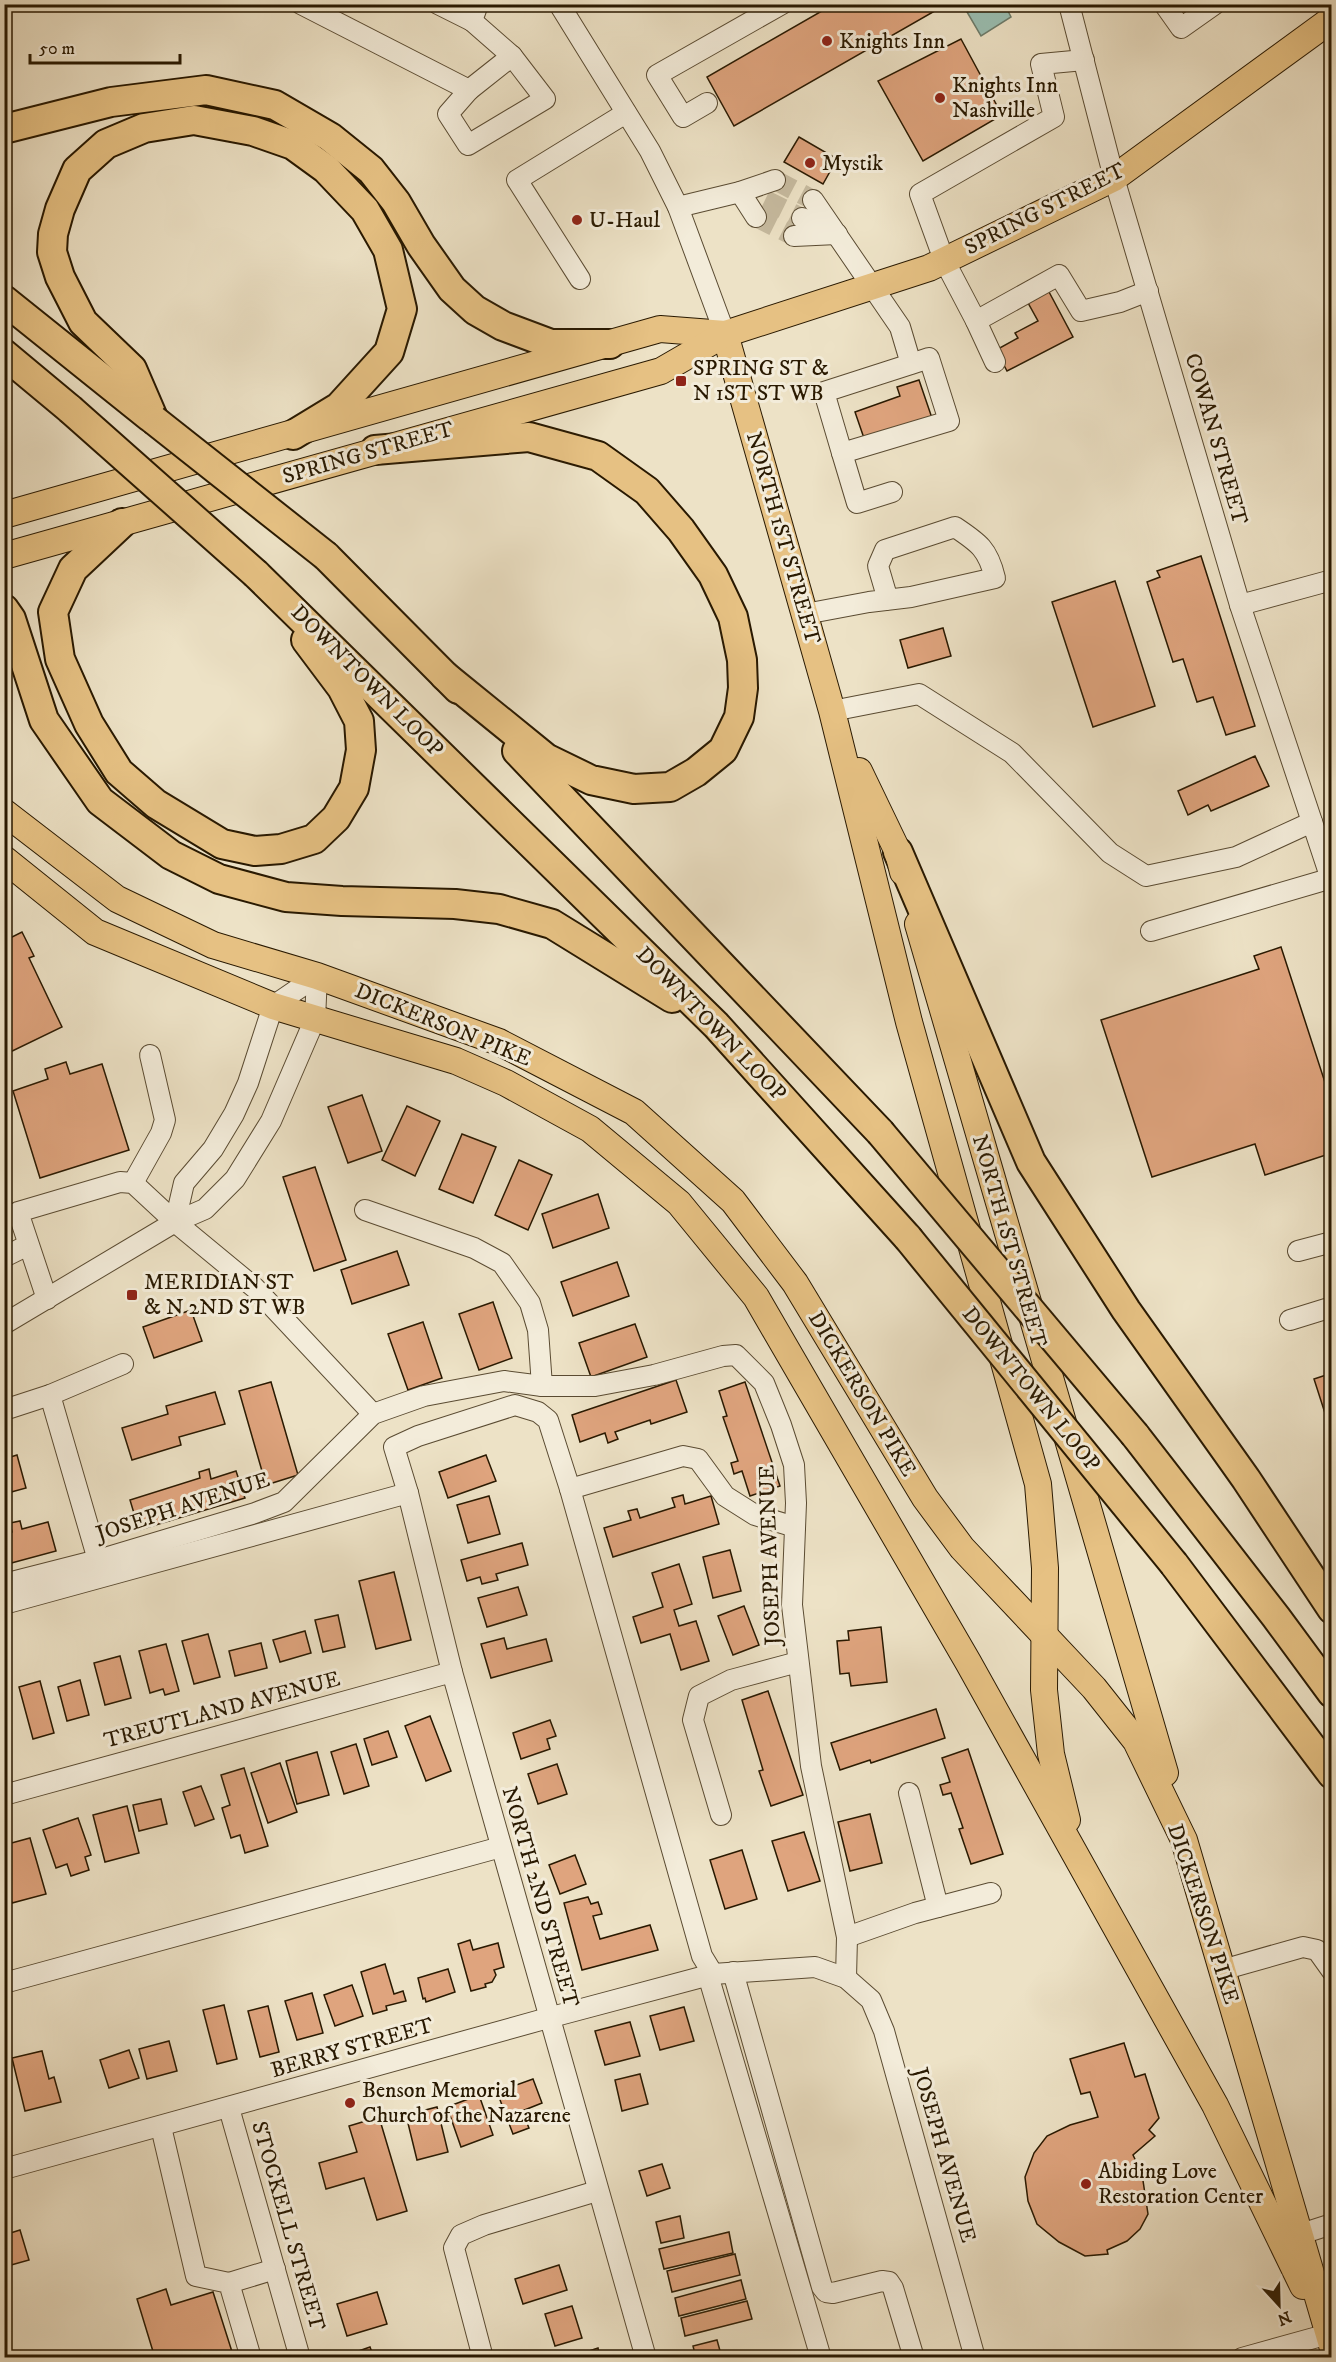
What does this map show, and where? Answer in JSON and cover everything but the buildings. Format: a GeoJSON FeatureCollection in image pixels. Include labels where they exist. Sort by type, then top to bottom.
{"type":"FeatureCollection","features":[{"type":"Feature","properties":{"kind":"highway"},"geometry":{"type":"LineString","coordinates":[[4,129],[111,102],[207,90],[275,105],[330,137],[371,170],[396,202],[452,290],[475,310],[503,326],[551,344],[610,344]]}},
{"type":"Feature","properties":{"kind":"highway"},"geometry":{"type":"LineString","coordinates":[[154,420],[132,369],[83,321],[60,276],[52,252],[53,234],[60,209],[77,170],[106,144],[144,128],[194,120],[253,131],[293,145],[326,169],[365,210],[388,250],[402,309],[389,352],[339,407],[293,435]]}},
{"type":"Feature","properties":{"kind":"highway"},"geometry":{"type":"LineString","coordinates":[[4,300],[326,556],[445,676],[880,1132],[1135,1435],[1332,1693]]}},
{"type":"Feature","properties":{"kind":"highway","name":"DOWNTOWN LOOP"},"geometry":{"type":"LineString","coordinates":[[4,354],[70,409],[266,582],[716,1025],[908,1238],[1174,1564],[1332,1774]]}},
{"type":"Feature","properties":{"kind":"highway"},"geometry":{"type":"LineString","coordinates":[[375,450],[529,437],[598,456],[647,491],[681,530],[713,575],[733,617],[742,660],[743,688],[739,717],[723,750],[696,772],[670,787],[633,789],[591,780],[546,758],[445,676]]}},
{"type":"Feature","properties":{"kind":"highway"},"geometry":{"type":"LineString","coordinates":[[122,523],[73,569],[53,612],[60,659],[70,684],[88,724],[119,772],[156,804],[183,822],[222,844],[255,851],[281,849],[314,839],[336,818],[354,788],[361,750],[359,721],[342,688],[313,651],[266,582]]}},
{"type":"Feature","properties":{"kind":"highway"},"geometry":{"type":"LineString","coordinates":[[4,609],[11,619],[44,720],[100,801],[171,855],[219,879],[286,897],[342,901],[455,903],[499,909],[552,924],[716,1025]]}},
{"type":"Feature","properties":{"kind":"highway"},"geometry":{"type":"LineString","coordinates":[[898,852],[1031,1162],[1126,1310],[1246,1479],[1332,1609]]}},
{"type":"Feature","properties":{"kind":"main road","name":"SPRING STREET"},"geometry":{"type":"LineString","coordinates":[[4,556],[662,371],[725,334],[929,268],[1114,178],[1332,19]]}},
{"type":"Feature","properties":{"kind":"main road","name":"SPRING STREET"},"geometry":{"type":"LineString","coordinates":[[4,515],[293,435],[660,329],[725,334]]}},
{"type":"Feature","properties":{"kind":"main road","name":"NORTH 1ST STREET"},"geometry":{"type":"LineString","coordinates":[[725,334],[833,714],[912,1033],[1038,1484],[1045,1568],[1044,1690],[1051,1754],[1075,1852]]}},
{"type":"Feature","properties":{"kind":"main road","name":"NORTH 1ST STREET"},"geometry":{"type":"LineString","coordinates":[[833,714],[898,852],[1184,1840]]}},
{"type":"Feature","properties":{"kind":"main road","name":"DICKERSON PIKE"},"geometry":{"type":"LineString","coordinates":[[4,812],[117,899],[213,945],[317,976],[499,1042],[634,1112],[732,1201],[795,1282],[925,1498],[962,1548],[1094,1688],[1136,1741],[1184,1840],[1330,2337]]}},
{"type":"Feature","properties":{"kind":"main road","name":"DICKERSON PIKE"},"geometry":{"type":"LineString","coordinates":[[4,860],[95,932],[273,1006],[456,1061],[506,1083],[590,1129],[679,1203],[756,1297],[968,1662],[1215,2105],[1319,2320],[1330,2337]]}},
{"type":"Feature","properties":{"kind":"street"},"geometry":{"type":"LineString","coordinates":[[301,4],[469,90]]}},
{"type":"Feature","properties":{"kind":"street"},"geometry":{"type":"LineString","coordinates":[[438,4],[475,13],[512,56],[545,99],[468,145],[448,114],[469,90],[512,56]]}},
{"type":"Feature","properties":{"kind":"street","name":"NORTH 1ST STREET"},"geometry":{"type":"LineString","coordinates":[[559,4],[650,151],[678,207],[725,334]]}},
{"type":"Feature","properties":{"kind":"street"},"geometry":{"type":"LineString","coordinates":[[707,103],[683,117],[657,75],[782,4]]}},
{"type":"Feature","properties":{"kind":"street","name":"COWAN STREET"},"geometry":{"type":"LineString","coordinates":[[1070,4],[1114,178],[1240,604],[1331,879]]}},
{"type":"Feature","properties":{"kind":"street"},"geometry":{"type":"LineString","coordinates":[[1164,4],[1181,28],[1215,4]]}},
{"type":"Feature","properties":{"kind":"street"},"geometry":{"type":"LineString","coordinates":[[995,362],[944,260],[920,194],[1054,117],[1041,64],[1084,60]]}},
{"type":"Feature","properties":{"kind":"street"},"geometry":{"type":"LineString","coordinates":[[580,279],[517,180],[626,113]]}},
{"type":"Feature","properties":{"kind":"street"},"geometry":{"type":"LineString","coordinates":[[678,207],[740,192],[775,180]]}},
{"type":"Feature","properties":{"kind":"street"},"geometry":{"type":"LineString","coordinates":[[740,192],[761,208]]}},
{"type":"Feature","properties":{"kind":"street"},"geometry":{"type":"LineString","coordinates":[[813,200],[900,327],[911,364]]}},
{"type":"Feature","properties":{"kind":"street"},"geometry":{"type":"LineString","coordinates":[[798,227],[837,234]]}},
{"type":"Feature","properties":{"kind":"street"},"geometry":{"type":"LineString","coordinates":[[976,321],[1059,274],[1081,311],[1120,302],[1148,291]]}},
{"type":"Feature","properties":{"kind":"street"},"geometry":{"type":"LineString","coordinates":[[842,453],[949,421],[929,358],[824,392],[842,453],[857,503],[892,492]]}},
{"type":"Feature","properties":{"kind":"street"},"geometry":{"type":"LineString","coordinates":[[805,614],[911,597],[995,578],[990,558],[973,539],[955,527],[885,550],[878,566],[888,600]]}},
{"type":"Feature","properties":{"kind":"street"},"geometry":{"type":"LineString","coordinates":[[1240,604],[1332,580]]}},
{"type":"Feature","properties":{"kind":"street"},"geometry":{"type":"LineString","coordinates":[[833,714],[919,694],[1012,753],[1110,854],[1146,876],[1236,857],[1312,822]]}},
{"type":"Feature","properties":{"kind":"street"},"geometry":{"type":"LineString","coordinates":[[1151,931],[1331,879]]}},
{"type":"Feature","properties":{"kind":"street"},"geometry":{"type":"LineString","coordinates":[[176,1222],[184,1183],[213,1149],[234,1114],[248,1083],[273,1006],[317,976]]}},
{"type":"Feature","properties":{"kind":"street"},"geometry":{"type":"LineString","coordinates":[[4,1324],[176,1222],[205,1209],[235,1179],[272,1121],[315,1019],[317,976]]}},
{"type":"Feature","properties":{"kind":"street"},"geometry":{"type":"LineString","coordinates":[[133,1183],[161,1133],[165,1120],[150,1055]]}},
{"type":"Feature","properties":{"kind":"street"},"geometry":{"type":"LineString","coordinates":[[47,1299],[18,1212],[120,1182],[133,1183],[255,1288],[373,1414]]}},
{"type":"Feature","properties":{"kind":"street"},"geometry":{"type":"LineString","coordinates":[[365,1210],[474,1248],[502,1263],[530,1303],[538,1330],[542,1386]]}},
{"type":"Feature","properties":{"kind":"street"},"geometry":{"type":"LineString","coordinates":[[1298,1251],[1332,1242]]}},
{"type":"Feature","properties":{"kind":"street"},"geometry":{"type":"LineString","coordinates":[[4,1257],[28,1245]]}},
{"type":"Feature","properties":{"kind":"street"},"geometry":{"type":"LineString","coordinates":[[1290,1320],[1332,1307]]}},
{"type":"Feature","properties":{"kind":"street","name":"JOSEPH AVENUE"},"geometry":{"type":"LineString","coordinates":[[4,1584],[98,1560],[255,1514],[284,1502],[373,1414],[424,1396],[504,1381],[542,1386],[595,1386],[654,1375],[723,1356],[736,1355],[764,1383],[782,1425],[795,1465],[792,1605],[810,1766],[847,1937],[846,1978]]}},
{"type":"Feature","properties":{"kind":"street"},"geometry":{"type":"LineString","coordinates":[[4,1410],[50,1395],[123,1364]]}},
{"type":"Feature","properties":{"kind":"street"},"geometry":{"type":"LineString","coordinates":[[50,1395],[98,1560]]}},
{"type":"Feature","properties":{"kind":"street","name":"NORTH 2ND STREET"},"geometry":{"type":"LineString","coordinates":[[570,1489],[548,1420],[538,1412],[515,1405],[418,1436],[394,1447],[408,1493],[452,1672],[646,2358]]}},
{"type":"Feature","properties":{"kind":"street"},"geometry":{"type":"LineString","coordinates":[[795,1527],[755,1515],[725,1496],[698,1459],[690,1457],[683,1456],[570,1489],[702,1956],[718,1974],[822,2287],[826,2292],[833,2293],[882,2281],[889,2282],[893,2288],[914,2358]]}},
{"type":"Feature","properties":{"kind":"street"},"geometry":{"type":"LineString","coordinates":[[4,1604],[408,1493]]}},
{"type":"Feature","properties":{"kind":"street"},"geometry":{"type":"LineString","coordinates":[[721,1815],[693,1720],[699,1696],[731,1680],[798,1662]]}},
{"type":"Feature","properties":{"kind":"street","name":"TREUTLAND AVENUE"},"geometry":{"type":"LineString","coordinates":[[4,1795],[452,1672]]}},
{"type":"Feature","properties":{"kind":"street"},"geometry":{"type":"LineString","coordinates":[[909,1793],[938,1907]]}},
{"type":"Feature","properties":{"kind":"street"},"geometry":{"type":"LineString","coordinates":[[4,1983],[501,1847]]}},
{"type":"Feature","properties":{"kind":"street"},"geometry":{"type":"LineString","coordinates":[[847,1937],[938,1907],[991,1893]]}},
{"type":"Feature","properties":{"kind":"street"},"geometry":{"type":"LineString","coordinates":[[1222,1970],[1303,1947],[1317,1950],[1332,1971]]}},
{"type":"Feature","properties":{"kind":"street","name":"JOSEPH AVENUE"},"geometry":{"type":"LineString","coordinates":[[718,1974],[814,1967],[846,1978],[871,2000],[884,2031],[975,2358]]}},
{"type":"Feature","properties":{"kind":"street"},"geometry":{"type":"LineString","coordinates":[[718,1974],[821,2358]]}},
{"type":"Feature","properties":{"kind":"street","name":"BERRY STREET"},"geometry":{"type":"LineString","coordinates":[[4,2169],[549,2018],[718,1974]]}},
{"type":"Feature","properties":{"kind":"street","name":"STOCKELL STREET"},"geometry":{"type":"LineString","coordinates":[[228,2108],[300,2358]]}},
{"type":"Feature","properties":{"kind":"street"},"geometry":{"type":"LineString","coordinates":[[161,2127],[196,2276],[229,2283],[275,2269]]}},
{"type":"Feature","properties":{"kind":"street"},"geometry":{"type":"LineString","coordinates":[[483,2358],[454,2248],[460,2235],[484,2225],[597,2191]]}},
{"type":"Feature","properties":{"kind":"street"},"geometry":{"type":"LineString","coordinates":[[1300,2234],[1332,2224]]}},
{"type":"Feature","properties":{"kind":"street"},"geometry":{"type":"LineString","coordinates":[[229,2283],[251,2358]]}},
{"type":"Feature","properties":{"kind":"street"},"geometry":{"type":"LineString","coordinates":[[1242,2358],[1330,2337]]}},
{"type":"Feature","properties":{"kind":"water"},"geometry":{"type":"Polygon","coordinates":[[[982,4],[1005,5],[1011,17],[981,36],[967,12],[982,4]]]}},
{"type":"Feature","properties":{"kind":"tunnel"},"geometry":{"type":"LineString","coordinates":[[775,180],[813,200]]}},
{"type":"Feature","properties":{"kind":"tunnel"},"geometry":{"type":"LineString","coordinates":[[765,200],[802,218]]}},
{"type":"Feature","properties":{"kind":"tunnel"},"geometry":{"type":"LineString","coordinates":[[756,217],[794,236]]}},
{"type":"Feature","properties":{"kind":"place","name":"Knights Inn"},"geometry":{"type":"Point","coordinates":[827,41]}},
{"type":"Feature","properties":{"kind":"place","name":"Knights Inn Nashville"},"geometry":{"type":"Point","coordinates":[940,98]}},
{"type":"Feature","properties":{"kind":"place","name":"Mystik"},"geometry":{"type":"Point","coordinates":[810,163]}},
{"type":"Feature","properties":{"kind":"place","name":"U-Haul"},"geometry":{"type":"Point","coordinates":[577,220]}},
{"type":"Feature","properties":{"kind":"place","name":"SPRING ST & N 1ST ST WB"},"geometry":{"type":"Point","coordinates":[681,381]}},
{"type":"Feature","properties":{"kind":"place","name":"MERIDIAN ST & N 2ND ST WB"},"geometry":{"type":"Point","coordinates":[132,1295]}},
{"type":"Feature","properties":{"kind":"place","name":"Benson Memorial Church of the Nazarene"},"geometry":{"type":"Point","coordinates":[350,2103]}},
{"type":"Feature","properties":{"kind":"place","name":"Abiding Love Restoration Center"},"geometry":{"type":"Point","coordinates":[1086,2184]}}]}
